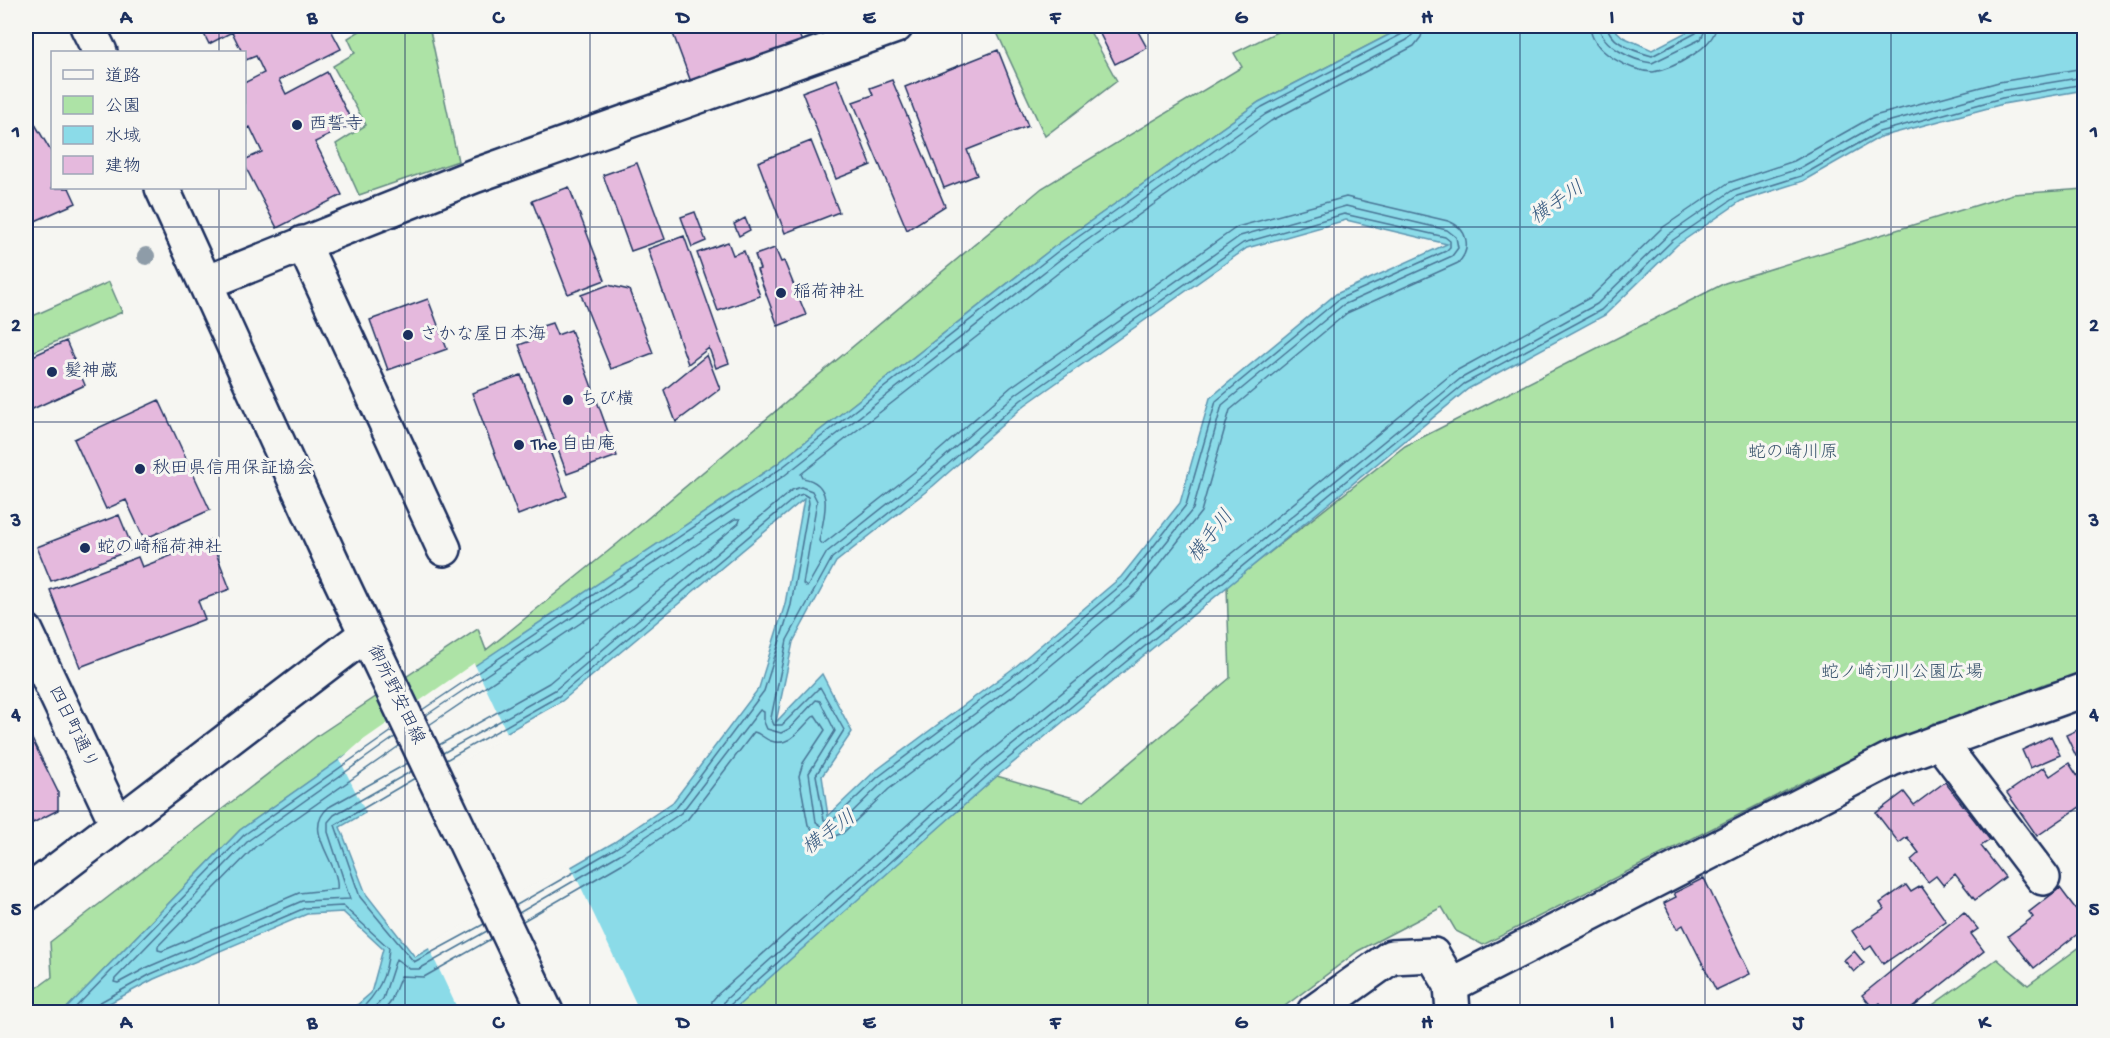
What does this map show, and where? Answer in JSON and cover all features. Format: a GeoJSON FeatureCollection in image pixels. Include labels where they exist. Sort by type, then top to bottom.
{"type":"FeatureCollection","features":[{"type":"Feature","properties":{"kind":"street"},"geometry":{"type":"LineString","coordinates":[[87,26],[100,51]]}},
{"type":"Feature","properties":{"kind":"street"},"geometry":{"type":"LineString","coordinates":[[206,283],[833,36],[896,26]]}},
{"type":"Feature","properties":{"kind":"street"},"geometry":{"type":"LineString","coordinates":[[162,189],[366,634]]}},
{"type":"Feature","properties":{"kind":"street"},"geometry":{"type":"LineString","coordinates":[[303,243],[444,549]]}},
{"type":"Feature","properties":{"kind":"street","name":"四日町通り"},"geometry":{"type":"LineString","coordinates":[[26,631],[117,824]]}},
{"type":"Feature","properties":{"kind":"street","name":"御所野安田線"},"geometry":{"type":"LineString","coordinates":[[26,894],[366,634],[546,1012]]}},
{"type":"Feature","properties":{"kind":"street"},"geometry":{"type":"LineString","coordinates":[[1314,1012],[1391,957],[1433,955],[1452,999],[1891,759],[2085,690]]}},
{"type":"Feature","properties":{"kind":"street"},"geometry":{"type":"LineString","coordinates":[[1939,741],[2043,878]]}},
{"type":"Feature","properties":{"kind":"green space"},"geometry":{"type":"Polygon","coordinates":[[[368,26],[429,26],[458,161],[359,195],[336,144],[366,125],[333,66],[355,53],[348,38],[368,26]]]}},
{"type":"Feature","properties":{"kind":"green space"},"geometry":{"type":"Polygon","coordinates":[[[994,26],[1087,26],[1117,81],[1045,136],[994,26]]]}},
{"type":"Feature","properties":{"kind":"green space"},"geometry":{"type":"Polygon","coordinates":[[[1289,26],[1406,26],[1259,102],[1054,247],[777,464],[435,693],[240,830],[63,1012],[26,1012],[26,996],[52,977],[50,942],[317,736],[478,629],[486,650],[617,544],[1042,188],[1242,67],[1234,53],[1289,26]]]}},
{"type":"Feature","properties":{"kind":"green space","name":"蛇の崎川原"},"geometry":{"type":"Polygon","coordinates":[[[2084,189],[2084,673],[2047,683],[1819,774],[1483,945],[1456,931],[1442,907],[1358,951],[1277,1012],[729,1012],[997,776],[1084,801],[1230,678],[1227,586],[1405,446],[1725,283],[2013,194],[2084,189]]]}},
{"type":"Feature","properties":{"kind":"green space"},"geometry":{"type":"Polygon","coordinates":[[[109,282],[122,312],[26,355],[26,319],[109,282]]]}},
{"type":"Feature","properties":{"kind":"green space"},"geometry":{"type":"Polygon","coordinates":[[[2084,944],[2084,1012],[1923,1012],[1997,959],[2028,985],[2084,944]]]}},
{"type":"Feature","properties":{"kind":"water","name":"横手川"},"geometry":{"type":"Polygon","coordinates":[[[1406,26],[1611,26],[1623,37],[1652,50],[1698,26],[2084,26],[2084,90],[2003,104],[1880,137],[1803,181],[1741,201],[1677,245],[1605,315],[1468,389],[997,776],[731,1012],[349,1012],[371,993],[383,949],[343,912],[307,914],[154,979],[93,1012],[63,1012],[240,830],[434,693],[777,464],[1054,247],[1259,102],[1406,26]],[[1346,220],[1247,248],[1025,405],[933,486],[836,562],[793,642],[776,722],[822,674],[852,732],[822,776],[828,816],[874,772],[1015,667],[1121,577],[1180,503],[1210,398],[1336,294],[1447,244],[1346,220]],[[804,499],[562,701],[340,827],[366,894],[415,957],[613,843],[673,802],[759,688],[785,604],[804,499]]]}},
{"type":"Feature","properties":{"kind":"pier"},"geometry":{"type":"Polygon","coordinates":[[[474,663],[508,735],[367,815],[340,760],[362,741],[474,663]]]}},
{"type":"Feature","properties":{"kind":"pier"},"geometry":{"type":"Polygon","coordinates":[[[570,864],[640,1012],[459,1012],[428,946],[570,864]]]}},
{"type":"Feature","properties":{"kind":"building","name":"西誓寺"},"geometry":{"type":"Polygon","coordinates":[[[200,26],[341,26],[331,30],[341,49],[279,80],[286,94],[327,72],[353,124],[315,142],[342,195],[277,228],[246,168],[246,159],[262,152],[250,127],[246,129],[246,82],[264,73],[256,56],[246,60],[246,51],[242,51],[232,32],[209,44],[200,26]]]}},
{"type":"Feature","properties":{"kind":"building"},"geometry":{"type":"Polygon","coordinates":[[[686,26],[796,26],[802,42],[691,82],[672,31],[686,26]]]}},
{"type":"Feature","properties":{"kind":"building"},"geometry":{"type":"Polygon","coordinates":[[[1096,26],[1135,26],[1147,48],[1115,64],[1096,26]]]}},
{"type":"Feature","properties":{"kind":"building"},"geometry":{"type":"Polygon","coordinates":[[[998,50],[1028,126],[967,150],[977,175],[944,188],[905,87],[998,50]]]}},
{"type":"Feature","properties":{"kind":"building"},"geometry":{"type":"Polygon","coordinates":[[[837,79],[871,165],[836,179],[802,92],[837,79]]]}},
{"type":"Feature","properties":{"kind":"building"},"geometry":{"type":"Polygon","coordinates":[[[892,80],[945,206],[907,230],[853,102],[873,95],[870,88],[892,80]]]}},
{"type":"Feature","properties":{"kind":"building"},"geometry":{"type":"Polygon","coordinates":[[[26,109],[51,151],[51,189],[69,189],[76,203],[26,225],[26,109]]]}},
{"type":"Feature","properties":{"kind":"building"},"geometry":{"type":"Polygon","coordinates":[[[811,141],[839,212],[785,233],[758,162],[811,141]]]}},
{"type":"Feature","properties":{"kind":"building"},"geometry":{"type":"Polygon","coordinates":[[[637,163],[665,239],[631,251],[603,175],[637,163]]]}},
{"type":"Feature","properties":{"kind":"building"},"geometry":{"type":"Polygon","coordinates":[[[569,187],[605,280],[568,294],[532,201],[569,187]]]}},
{"type":"Feature","properties":{"kind":"building"},"geometry":{"type":"Polygon","coordinates":[[[695,212],[706,241],[692,247],[681,217],[695,212]]]}},
{"type":"Feature","properties":{"kind":"building"},"geometry":{"type":"Polygon","coordinates":[[[745,218],[750,230],[739,236],[734,224],[745,218]]]}},
{"type":"Feature","properties":{"kind":"building"},"geometry":{"type":"Polygon","coordinates":[[[684,236],[729,363],[716,368],[709,348],[688,364],[648,249],[684,236]]]}},
{"type":"Feature","properties":{"kind":"building"},"geometry":{"type":"Polygon","coordinates":[[[728,242],[733,255],[744,251],[760,296],[718,311],[697,253],[728,242]]]}},
{"type":"Feature","properties":{"kind":"building","name":"稲荷神社"},"geometry":{"type":"Polygon","coordinates":[[[775,248],[781,262],[784,261],[806,315],[778,326],[757,270],[760,269],[755,255],[775,248]]]}},
{"type":"Feature","properties":{"kind":"building"},"geometry":{"type":"Polygon","coordinates":[[[608,285],[629,290],[653,353],[611,369],[581,295],[608,285]]]}},
{"type":"Feature","properties":{"kind":"building","name":"さかな屋日本海"},"geometry":{"type":"Polygon","coordinates":[[[428,299],[447,349],[388,370],[370,320],[428,299]]]}},
{"type":"Feature","properties":{"kind":"building","name":"ちび横"},"geometry":{"type":"Polygon","coordinates":[[[552,323],[557,335],[571,330],[617,456],[567,474],[519,345],[536,339],[533,329],[552,323]]]}},
{"type":"Feature","properties":{"kind":"building","name":"髪神蔵"},"geometry":{"type":"Polygon","coordinates":[[[66,341],[85,385],[26,412],[26,359],[66,341]]]}},
{"type":"Feature","properties":{"kind":"building"},"geometry":{"type":"Polygon","coordinates":[[[707,355],[720,389],[676,422],[664,390],[707,355]]]}},
{"type":"Feature","properties":{"kind":"building","name":"The 自由庵"},"geometry":{"type":"Polygon","coordinates":[[[521,375],[567,496],[518,515],[472,393],[521,375]]]}},
{"type":"Feature","properties":{"kind":"building","name":"秋田県信用保証協会"},"geometry":{"type":"Polygon","coordinates":[[[159,400],[210,510],[144,539],[126,500],[106,509],[74,439],[159,400]]]}},
{"type":"Feature","properties":{"kind":"building","name":"蛇の崎稲荷神社"},"geometry":{"type":"Polygon","coordinates":[[[119,515],[133,549],[51,581],[37,547],[119,515]]]}},
{"type":"Feature","properties":{"kind":"building"},"geometry":{"type":"Polygon","coordinates":[[[211,540],[230,589],[198,601],[205,619],[80,667],[50,590],[138,557],[142,567],[211,540]]]}},
{"type":"Feature","properties":{"kind":"building"},"geometry":{"type":"Polygon","coordinates":[[[26,727],[58,792],[58,810],[33,823],[26,809],[26,727]]]}},
{"type":"Feature","properties":{"kind":"building"},"geometry":{"type":"Polygon","coordinates":[[[2084,727],[2084,754],[2076,756],[2066,735],[2084,727]]]}},
{"type":"Feature","properties":{"kind":"building"},"geometry":{"type":"Polygon","coordinates":[[[2051,736],[2060,755],[2030,768],[2022,750],[2051,736]]]}},
{"type":"Feature","properties":{"kind":"building"},"geometry":{"type":"Polygon","coordinates":[[[2069,763],[2084,786],[2084,804],[2037,836],[2007,793],[2044,767],[2050,776],[2069,763]]]}},
{"type":"Feature","properties":{"kind":"building"},"geometry":{"type":"Polygon","coordinates":[[[1945,782],[1990,840],[1981,846],[2005,877],[1975,900],[1955,874],[1943,885],[1936,876],[1928,882],[1911,860],[1919,853],[1907,837],[1899,843],[1876,813],[1904,792],[1914,805],[1945,782]]]}},
{"type":"Feature","properties":{"kind":"building"},"geometry":{"type":"Polygon","coordinates":[[[1704,878],[1750,974],[1716,990],[1683,925],[1677,929],[1664,903],[1676,897],[1674,893],[1704,878]]]}},
{"type":"Feature","properties":{"kind":"building"},"geometry":{"type":"Polygon","coordinates":[[[1906,885],[1911,892],[1921,886],[1946,921],[1883,964],[1871,946],[1865,950],[1852,931],[1884,909],[1880,903],[1906,885]]]}},
{"type":"Feature","properties":{"kind":"building"},"geometry":{"type":"Polygon","coordinates":[[[2060,888],[2084,920],[2084,929],[2034,968],[2008,936],[2033,917],[2029,912],[2060,888]]]}},
{"type":"Feature","properties":{"kind":"building"},"geometry":{"type":"Polygon","coordinates":[[[1964,912],[1978,929],[1971,934],[1984,951],[1907,1012],[1887,1012],[1880,1003],[1873,1008],[1862,995],[1964,912]]]}},
{"type":"Feature","properties":{"kind":"building"},"geometry":{"type":"Polygon","coordinates":[[[1854,951],[1864,963],[1854,972],[1844,960],[1854,951]]]}},
{"type":"Feature","properties":{"kind":"building"},"geometry":{"type":"Polygon","coordinates":[[[1481,1005],[1492,1008],[1496,1012],[1480,1012],[1481,1005]]]}},
{"type":"Feature","properties":{"kind":"place","name":"西誓寺"},"geometry":{"type":"Point","coordinates":[297,125]}},
{"type":"Feature","properties":{"kind":"place","name":"稲荷神社"},"geometry":{"type":"Point","coordinates":[781,293]}},
{"type":"Feature","properties":{"kind":"place","name":"さかな屋日本海"},"geometry":{"type":"Point","coordinates":[408,335]}},
{"type":"Feature","properties":{"kind":"place","name":"髪神蔵"},"geometry":{"type":"Point","coordinates":[52,372]}},
{"type":"Feature","properties":{"kind":"place","name":"ちび横"},"geometry":{"type":"Point","coordinates":[568,400]}},
{"type":"Feature","properties":{"kind":"place","name":"The 自由庵"},"geometry":{"type":"Point","coordinates":[519,445]}},
{"type":"Feature","properties":{"kind":"place","name":"秋田県信用保証協会"},"geometry":{"type":"Point","coordinates":[140,469]}},
{"type":"Feature","properties":{"kind":"place","name":"蛇の崎稲荷神社"},"geometry":{"type":"Point","coordinates":[85,548]}},
{"type":"Feature","properties":{"kind":"park label","name":"蛇ノ崎河川公園広場"},"geometry":{"type":"Point","coordinates":[1902,673]}}]}
